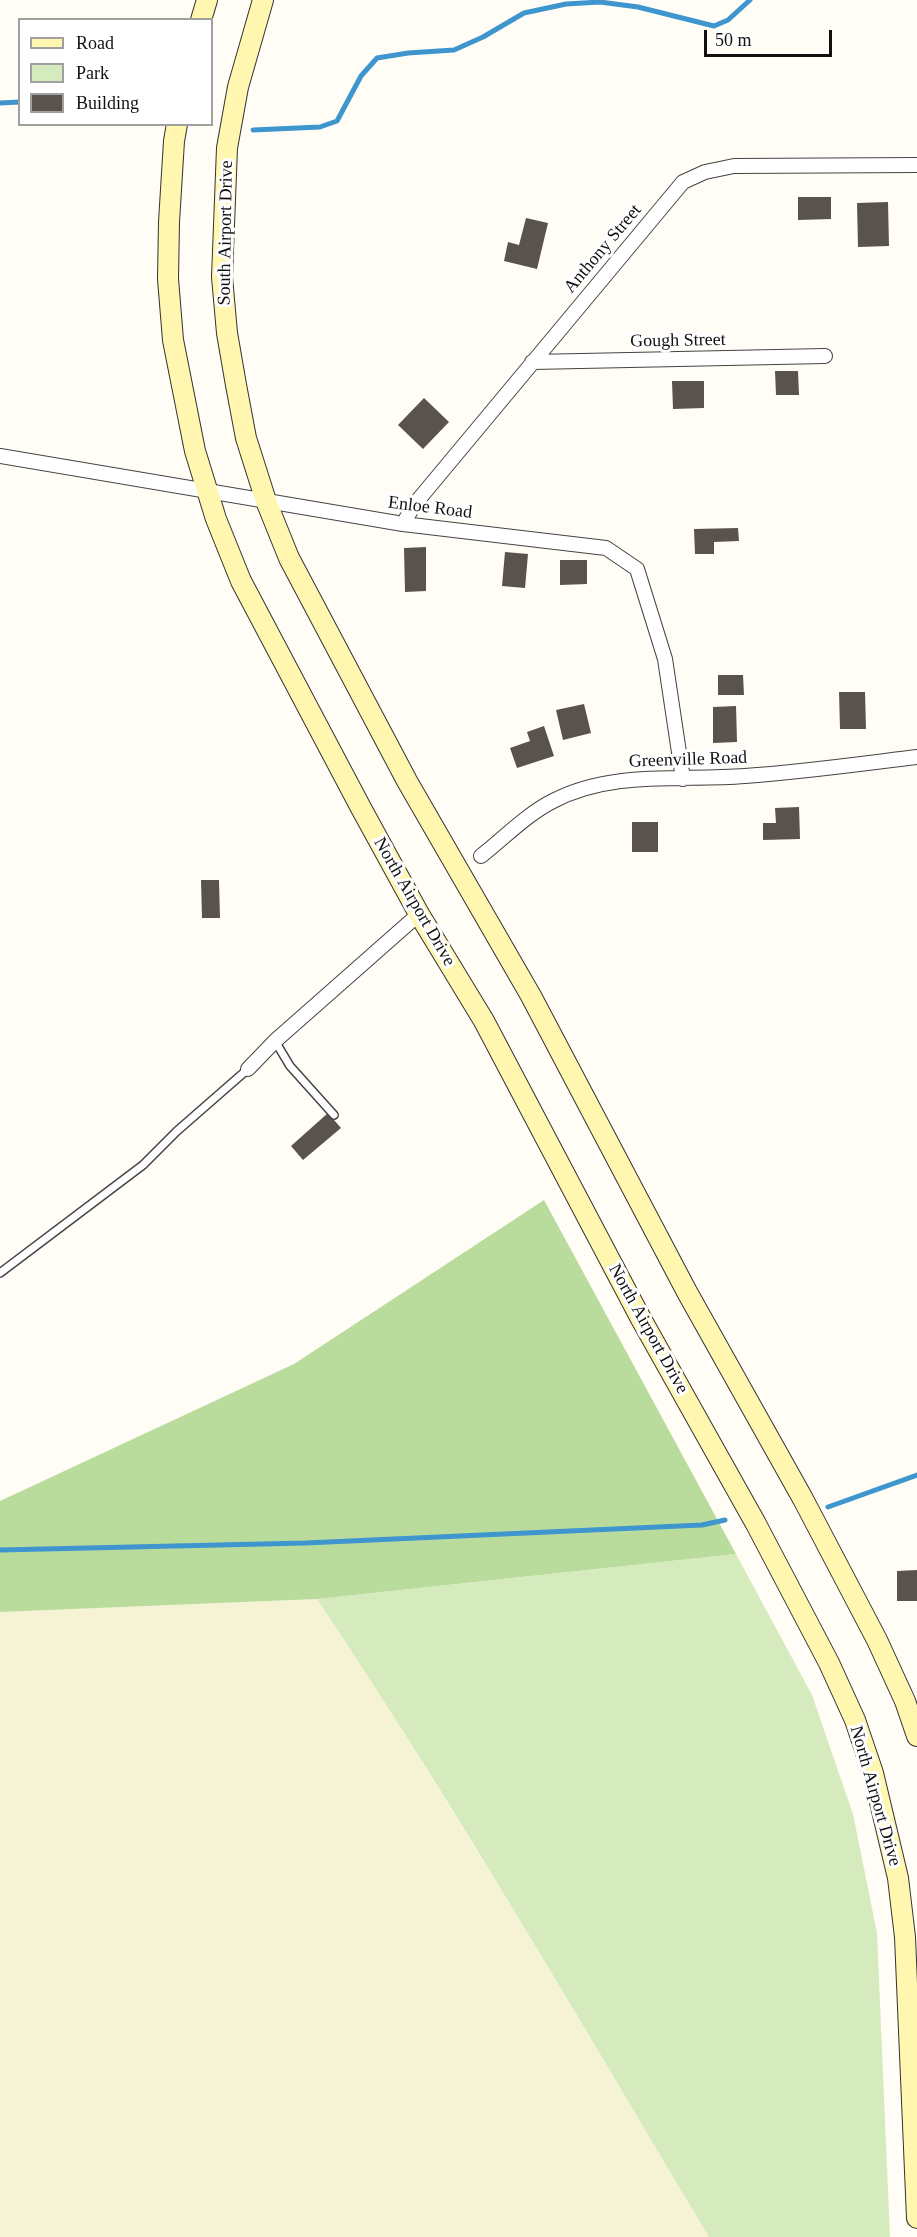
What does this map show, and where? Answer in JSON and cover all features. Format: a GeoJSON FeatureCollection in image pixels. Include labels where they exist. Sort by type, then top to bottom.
{"type":"FeatureCollection","features":[{"type":"Feature","properties":{"kind":"main road"},"geometry":{"type":"LineString","coordinates":[[202,18],[207,0]]}},
{"type":"Feature","properties":{"kind":"main road","name":"South Airport Drive"},"geometry":{"type":"LineString","coordinates":[[263,0],[238,87],[227,148],[222,277],[226,333],[246,438],[266,501]]}},
{"type":"Feature","properties":{"kind":"main road"},"geometry":{"type":"LineString","coordinates":[[177,126],[170,199],[168,279],[173,340],[195,451],[207,491]]}},
{"type":"Feature","properties":{"kind":"main road","name":"North Airport Drive"},"geometry":{"type":"LineString","coordinates":[[207,491],[241,581],[419,914],[484,1021],[640,1317],[756,1524],[829,1663],[855,1720],[873,1773],[898,1878],[905,1947],[917,2218]]}},
{"type":"Feature","properties":{"kind":"main road"},"geometry":{"type":"LineString","coordinates":[[266,501],[289,558],[402,771],[531,996],[687,1292],[803,1499],[877,1640],[905,1701],[917,1736]]}},
{"type":"Feature","properties":{"kind":"street","name":"Anthony Street"},"geometry":{"type":"LineString","coordinates":[[403,524],[414,505],[684,182],[705,172],[734,166],[917,165]]}},
{"type":"Feature","properties":{"kind":"street","name":"Gough Street"},"geometry":{"type":"LineString","coordinates":[[532,362],[825,356]]}},
{"type":"Feature","properties":{"kind":"street","name":"Enloe Road"},"geometry":{"type":"LineString","coordinates":[[0,456],[403,524],[606,548],[637,569],[665,659],[683,779]]}},
{"type":"Feature","properties":{"kind":"street","name":"Greenville Road"},"geometry":{"type":"LineString","coordinates":[[481,856],[541,808],[571,793],[613,781],[784,773],[917,757]]}},
{"type":"Feature","properties":{"kind":"street"},"geometry":{"type":"LineString","coordinates":[[248,1069],[275,1041],[419,914]]}},
{"type":"Feature","properties":{"kind":"lane"},"geometry":{"type":"LineString","coordinates":[[275,1041],[290,1066],[334,1115]]}},
{"type":"Feature","properties":{"kind":"lane"},"geometry":{"type":"LineString","coordinates":[[0,1273],[143,1165],[177,1131],[248,1069]]}},
{"type":"Feature","properties":{"kind":"shaded area"},"geometry":{"type":"Polygon","coordinates":[[[317,1599],[373,1683],[513,1909],[709,2237],[0,2237],[0,1612],[317,1599]]]}},
{"type":"Feature","properties":{"kind":"green space"},"geometry":{"type":"Polygon","coordinates":[[[544,1200],[736,1554],[317,1599],[0,1612],[0,1501],[294,1364],[544,1200]]]}},
{"type":"Feature","properties":{"kind":"green space"},"geometry":{"type":"Polygon","coordinates":[[[736,1554],[812,1695],[853,1814],[877,1933],[890,2237],[709,2237],[419,1756],[317,1599],[736,1554]]]}},
{"type":"Feature","properties":{"kind":"building"},"geometry":{"type":"Polygon","coordinates":[[[798,197],[831,197],[831,219],[798,220],[798,197]]]}},
{"type":"Feature","properties":{"kind":"building"},"geometry":{"type":"Polygon","coordinates":[[[888,202],[889,246],[858,247],[857,203],[888,202]]]}},
{"type":"Feature","properties":{"kind":"building"},"geometry":{"type":"Polygon","coordinates":[[[526,218],[548,223],[537,269],[504,261],[508,242],[519,245],[526,218]]]}},
{"type":"Feature","properties":{"kind":"building"},"geometry":{"type":"Polygon","coordinates":[[[775,371],[798,371],[799,395],[776,395],[775,371]]]}},
{"type":"Feature","properties":{"kind":"building"},"geometry":{"type":"Polygon","coordinates":[[[672,381],[704,381],[704,408],[673,409],[672,381]]]}},
{"type":"Feature","properties":{"kind":"building"},"geometry":{"type":"Polygon","coordinates":[[[424,398],[449,422],[423,449],[398,425],[424,398]]]}},
{"type":"Feature","properties":{"kind":"building"},"geometry":{"type":"Polygon","coordinates":[[[738,528],[739,541],[714,542],[714,554],[695,554],[694,529],[738,528]]]}},
{"type":"Feature","properties":{"kind":"building"},"geometry":{"type":"Polygon","coordinates":[[[426,547],[426,591],[405,592],[404,548],[426,547]]]}},
{"type":"Feature","properties":{"kind":"building"},"geometry":{"type":"Polygon","coordinates":[[[505,552],[528,554],[525,588],[502,586],[505,552]]]}},
{"type":"Feature","properties":{"kind":"building"},"geometry":{"type":"Polygon","coordinates":[[[560,560],[587,560],[587,584],[560,585],[560,560]]]}},
{"type":"Feature","properties":{"kind":"building"},"geometry":{"type":"Polygon","coordinates":[[[718,675],[743,675],[744,695],[718,695],[718,675]]]}},
{"type":"Feature","properties":{"kind":"building"},"geometry":{"type":"Polygon","coordinates":[[[839,692],[865,692],[866,729],[840,729],[839,692]]]}},
{"type":"Feature","properties":{"kind":"building"},"geometry":{"type":"Polygon","coordinates":[[[584,704],[591,733],[563,740],[556,710],[584,704]]]}},
{"type":"Feature","properties":{"kind":"building"},"geometry":{"type":"Polygon","coordinates":[[[736,706],[737,742],[713,743],[713,707],[736,706]]]}},
{"type":"Feature","properties":{"kind":"building"},"geometry":{"type":"Polygon","coordinates":[[[544,726],[554,756],[517,768],[510,748],[530,741],[527,732],[544,726]]]}},
{"type":"Feature","properties":{"kind":"building"},"geometry":{"type":"Polygon","coordinates":[[[799,807],[800,839],[763,840],[763,823],[776,823],[775,808],[799,807]]]}},
{"type":"Feature","properties":{"kind":"building"},"geometry":{"type":"Polygon","coordinates":[[[632,822],[658,822],[658,852],[632,852],[632,822]]]}},
{"type":"Feature","properties":{"kind":"building"},"geometry":{"type":"Polygon","coordinates":[[[201,880],[219,880],[220,918],[202,918],[201,880]]]}},
{"type":"Feature","properties":{"kind":"building"},"geometry":{"type":"Polygon","coordinates":[[[328,1113],[341,1128],[303,1160],[291,1146],[328,1113]]]}},
{"type":"Feature","properties":{"kind":"building"},"geometry":{"type":"Polygon","coordinates":[[[917,1570],[917,1601],[897,1601],[897,1571],[917,1570]]]}},
{"type":"Feature","properties":{"kind":"waterway"},"geometry":{"type":"LineString","coordinates":[[253,130],[320,127],[337,121],[361,76],[377,58],[454,50],[483,37],[524,13],[566,4],[600,2],[638,7],[714,26],[728,20],[750,0]]}},
{"type":"Feature","properties":{"kind":"waterway"},"geometry":{"type":"LineString","coordinates":[[0,103],[18,102]]}},
{"type":"Feature","properties":{"kind":"waterway"},"geometry":{"type":"LineString","coordinates":[[828,1507],[917,1475]]}},
{"type":"Feature","properties":{"kind":"waterway"},"geometry":{"type":"LineString","coordinates":[[0,1550],[306,1543],[702,1525],[725,1520]]}}]}
